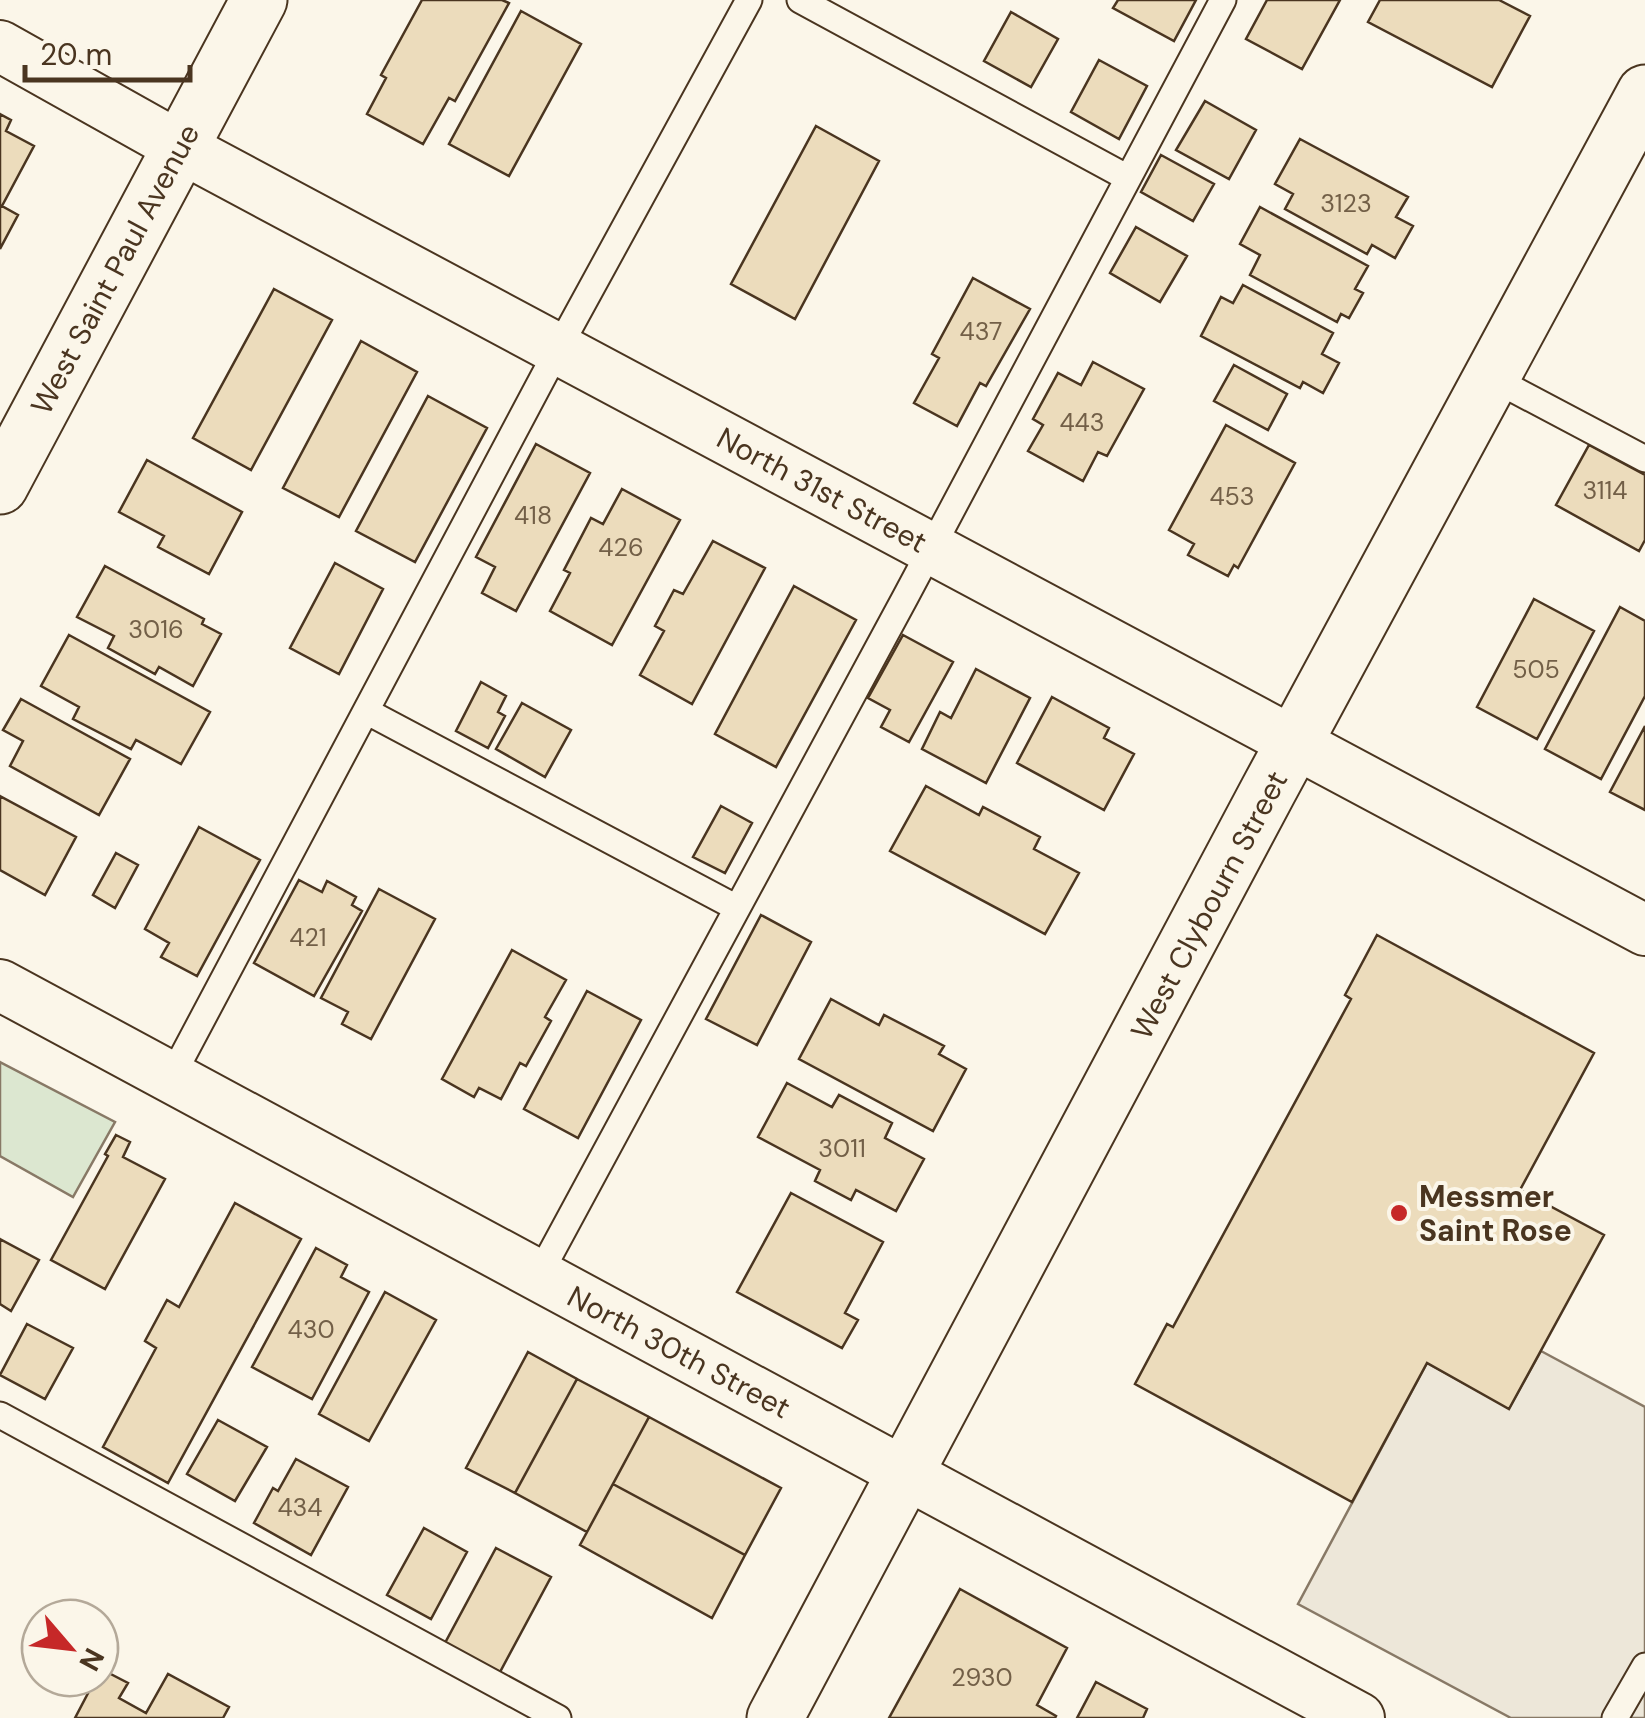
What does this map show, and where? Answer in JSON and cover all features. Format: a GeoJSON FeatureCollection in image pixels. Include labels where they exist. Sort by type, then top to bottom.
{"type":"FeatureCollection","features":[{"type":"Feature","properties":{"kind":"street","name":"West Saint Paul Avenue"},"geometry":{"type":"LineString","coordinates":[[0,486],[259,0]]}},
{"type":"Feature","properties":{"kind":"street","name":"North 31st Street"},"geometry":{"type":"LineString","coordinates":[[0,46],[180,147],[1645,930]]}},
{"type":"Feature","properties":{"kind":"street","name":"West Clybourn Street"},"geometry":{"type":"LineString","coordinates":[[775,1718],[1645,93]]}},
{"type":"Feature","properties":{"kind":"street","name":"North 30th Street"},"geometry":{"type":"LineString","coordinates":[[0,986],[1358,1718]]}},
{"type":"Feature","properties":{"kind":"lane"},"geometry":{"type":"LineString","coordinates":[[171,1078],[558,348],[749,0]]}},
{"type":"Feature","properties":{"kind":"lane"},"geometry":{"type":"LineString","coordinates":[[800,0],[1128,178]]}},
{"type":"Feature","properties":{"kind":"lane"},"geometry":{"type":"LineString","coordinates":[[538,1275],[1223,0]]}},
{"type":"Feature","properties":{"kind":"lane"},"geometry":{"type":"LineString","coordinates":[[1492,378],[1645,460]]}},
{"type":"Feature","properties":{"kind":"lane"},"geometry":{"type":"LineString","coordinates":[[366,711],[737,908]]}},
{"type":"Feature","properties":{"kind":"lane"},"geometry":{"type":"LineString","coordinates":[[0,1415],[558,1718]]}},
{"type":"Feature","properties":{"kind":"lane"},"geometry":{"type":"LineString","coordinates":[[1615,1718],[1645,1666]]}},
{"type":"Feature","properties":{"kind":"green space"},"geometry":{"type":"Polygon","coordinates":[[[0,1062],[115,1122],[73,1197],[0,1156],[0,1062]]]}},
{"type":"Feature","properties":{"kind":"shaded area"},"geometry":{"type":"Polygon","coordinates":[[[1541,1351],[1645,1407],[1645,1718],[1511,1718],[1298,1604],[1427,1363],[1509,1408],[1541,1351]]]}},
{"type":"Feature","properties":{"kind":"building"},"geometry":{"type":"Polygon","coordinates":[[[422,0],[509,3],[455,101],[449,98],[423,144],[367,114],[386,78],[381,75],[422,0]]]}},
{"type":"Feature","properties":{"kind":"building"},"geometry":{"type":"Polygon","coordinates":[[[1118,0],[1196,0],[1174,41],[1113,8],[1118,0]]]}},
{"type":"Feature","properties":{"kind":"building"},"geometry":{"type":"Polygon","coordinates":[[[1267,0],[1340,0],[1302,69],[1246,39],[1267,0]]]}},
{"type":"Feature","properties":{"kind":"building"},"geometry":{"type":"Polygon","coordinates":[[[1380,0],[1499,0],[1530,16],[1492,87],[1368,22],[1380,0]]]}},
{"type":"Feature","properties":{"kind":"building"},"geometry":{"type":"Polygon","coordinates":[[[521,11],[581,44],[509,176],[449,144],[521,11]]]}},
{"type":"Feature","properties":{"kind":"building"},"geometry":{"type":"Polygon","coordinates":[[[1011,12],[1058,39],[1031,87],[984,61],[1011,12]]]}},
{"type":"Feature","properties":{"kind":"building"},"geometry":{"type":"Polygon","coordinates":[[[1099,60],[1147,86],[1119,139],[1071,112],[1099,60]]]}},
{"type":"Feature","properties":{"kind":"building"},"geometry":{"type":"Polygon","coordinates":[[[1205,101],[1256,130],[1229,179],[1176,150],[1205,101]]]}},
{"type":"Feature","properties":{"kind":"building"},"geometry":{"type":"Polygon","coordinates":[[[0,114],[11,120],[6,131],[34,146],[2,206],[18,215],[0,249],[0,114]]]}},
{"type":"Feature","properties":{"kind":"building"},"geometry":{"type":"Polygon","coordinates":[[[816,126],[879,161],[795,319],[731,284],[816,126]]]}},
{"type":"Feature","properties":{"kind":"building"},"geometry":{"type":"Polygon","coordinates":[[[1300,139],[1408,197],[1396,217],[1413,226],[1395,258],[1372,245],[1367,254],[1285,209],[1293,194],[1275,184],[1300,139]]]}},
{"type":"Feature","properties":{"kind":"building"},"geometry":{"type":"Polygon","coordinates":[[[1161,155],[1214,184],[1193,221],[1141,192],[1161,155]]]}},
{"type":"Feature","properties":{"kind":"building"},"geometry":{"type":"Polygon","coordinates":[[[1260,207],[1368,266],[1355,289],[1363,293],[1349,318],[1341,314],[1337,322],[1250,275],[1260,255],[1240,244],[1260,207]]]}},
{"type":"Feature","properties":{"kind":"building"},"geometry":{"type":"Polygon","coordinates":[[[1136,227],[1187,256],[1160,302],[1110,273],[1136,227]]]}},
{"type":"Feature","properties":{"kind":"building"},"geometry":{"type":"Polygon","coordinates":[[[973,278],[1030,309],[986,386],[980,383],[957,426],[914,403],[939,358],[932,354],[973,278]]]}},
{"type":"Feature","properties":{"kind":"building"},"geometry":{"type":"Polygon","coordinates":[[[1243,285],[1333,333],[1322,354],[1339,363],[1323,393],[1303,382],[1300,388],[1201,336],[1221,297],[1233,303],[1243,285]]]}},
{"type":"Feature","properties":{"kind":"building"},"geometry":{"type":"Polygon","coordinates":[[[274,289],[332,320],[251,470],[193,438],[274,289]]]}},
{"type":"Feature","properties":{"kind":"building"},"geometry":{"type":"Polygon","coordinates":[[[361,341],[417,372],[339,517],[283,488],[361,341]]]}},
{"type":"Feature","properties":{"kind":"building"},"geometry":{"type":"Polygon","coordinates":[[[1093,362],[1144,389],[1107,456],[1098,452],[1083,481],[1028,451],[1043,425],[1033,419],[1058,373],[1081,385],[1093,362]]]}},
{"type":"Feature","properties":{"kind":"building"},"geometry":{"type":"Polygon","coordinates":[[[1234,365],[1287,394],[1268,430],[1214,401],[1234,365]]]}},
{"type":"Feature","properties":{"kind":"building"},"geometry":{"type":"Polygon","coordinates":[[[428,396],[487,428],[415,562],[356,531],[428,396]]]}},
{"type":"Feature","properties":{"kind":"building"},"geometry":{"type":"Polygon","coordinates":[[[1226,425],[1295,463],[1238,568],[1234,565],[1228,576],[1188,555],[1194,544],[1169,530],[1226,425]]]}},
{"type":"Feature","properties":{"kind":"building"},"geometry":{"type":"Polygon","coordinates":[[[536,444],[590,473],[516,611],[482,593],[495,567],[476,557],[536,444]]]}},
{"type":"Feature","properties":{"kind":"building"},"geometry":{"type":"Polygon","coordinates":[[[1589,445],[1645,475],[1645,540],[1639,551],[1556,505],[1589,445]]]}},
{"type":"Feature","properties":{"kind":"building"},"geometry":{"type":"Polygon","coordinates":[[[147,460],[242,512],[209,574],[158,547],[164,536],[119,512],[147,460]]]}},
{"type":"Feature","properties":{"kind":"building"},"geometry":{"type":"Polygon","coordinates":[[[622,489],[680,520],[612,645],[550,611],[570,573],[564,570],[591,518],[603,524],[622,489]]]}},
{"type":"Feature","properties":{"kind":"building"},"geometry":{"type":"Polygon","coordinates":[[[713,541],[765,568],[692,704],[640,675],[664,631],[655,626],[674,590],[683,594],[713,541]]]}},
{"type":"Feature","properties":{"kind":"building"},"geometry":{"type":"Polygon","coordinates":[[[335,563],[383,589],[339,674],[290,648],[335,563]]]}},
{"type":"Feature","properties":{"kind":"building"},"geometry":{"type":"Polygon","coordinates":[[[105,566],[204,619],[202,624],[221,634],[193,686],[159,667],[155,674],[108,648],[114,636],[77,617],[105,566]]]}},
{"type":"Feature","properties":{"kind":"building"},"geometry":{"type":"Polygon","coordinates":[[[794,586],[856,620],[776,767],[715,734],[794,586]]]}},
{"type":"Feature","properties":{"kind":"building"},"geometry":{"type":"Polygon","coordinates":[[[1534,599],[1594,631],[1537,739],[1477,707],[1534,599]]]}},
{"type":"Feature","properties":{"kind":"building"},"geometry":{"type":"Polygon","coordinates":[[[1620,607],[1645,621],[1645,696],[1601,779],[1545,749],[1620,607]]]}},
{"type":"Feature","properties":{"kind":"building"},"geometry":{"type":"Polygon","coordinates":[[[69,635],[210,712],[181,764],[136,740],[131,749],[73,719],[79,707],[41,686],[69,635]]]}},
{"type":"Feature","properties":{"kind":"building"},"geometry":{"type":"Polygon","coordinates":[[[903,635],[953,662],[909,742],[881,727],[890,710],[868,698],[903,635]]]}},
{"type":"Feature","properties":{"kind":"building"},"geometry":{"type":"Polygon","coordinates":[[[976,669],[1030,698],[986,783],[922,749],[940,712],[951,718],[976,669]]]}},
{"type":"Feature","properties":{"kind":"building"},"geometry":{"type":"Polygon","coordinates":[[[481,682],[506,696],[498,712],[505,716],[488,748],[456,731],[481,682]]]}},
{"type":"Feature","properties":{"kind":"building"},"geometry":{"type":"Polygon","coordinates":[[[1052,697],[1109,728],[1104,738],[1134,754],[1104,810],[1017,763],[1052,697]]]}},
{"type":"Feature","properties":{"kind":"building"},"geometry":{"type":"Polygon","coordinates":[[[21,699],[130,759],[99,815],[10,766],[23,741],[3,730],[21,699]]]}},
{"type":"Feature","properties":{"kind":"building"},"geometry":{"type":"Polygon","coordinates":[[[522,703],[571,730],[545,777],[496,749],[522,703]]]}},
{"type":"Feature","properties":{"kind":"building"},"geometry":{"type":"Polygon","coordinates":[[[1645,726],[1645,810],[1610,792],[1645,726]]]}},
{"type":"Feature","properties":{"kind":"building"},"geometry":{"type":"Polygon","coordinates":[[[926,786],[979,815],[983,807],[1040,837],[1034,849],[1079,873],[1045,934],[890,851],[926,786]]]}},
{"type":"Feature","properties":{"kind":"building"},"geometry":{"type":"Polygon","coordinates":[[[0,796],[76,837],[45,895],[0,870],[0,796]]]}},
{"type":"Feature","properties":{"kind":"building"},"geometry":{"type":"Polygon","coordinates":[[[721,806],[752,823],[725,873],[693,857],[721,806]]]}},
{"type":"Feature","properties":{"kind":"building"},"geometry":{"type":"Polygon","coordinates":[[[199,827],[260,860],[197,976],[161,957],[169,943],[145,929],[199,827]]]}},
{"type":"Feature","properties":{"kind":"building"},"geometry":{"type":"Polygon","coordinates":[[[116,853],[138,865],[115,908],[93,895],[116,853]]]}},
{"type":"Feature","properties":{"kind":"building"},"geometry":{"type":"Polygon","coordinates":[[[299,880],[322,892],[327,881],[356,897],[352,905],[362,911],[314,996],[254,963],[299,880]]]}},
{"type":"Feature","properties":{"kind":"building"},"geometry":{"type":"Polygon","coordinates":[[[379,889],[435,919],[371,1039],[342,1024],[348,1012],[321,998],[379,889]]]}},
{"type":"Feature","properties":{"kind":"building"},"geometry":{"type":"Polygon","coordinates":[[[761,915],[811,942],[757,1045],[706,1019],[761,915]]]}},
{"type":"Feature","properties":{"kind":"building","name":"Messmer Saint Rose"},"geometry":{"type":"Polygon","coordinates":[[[1377,935],[1594,1053],[1520,1190],[1604,1235],[1509,1409],[1427,1363],[1352,1502],[1135,1384],[1167,1324],[1173,1327],[1351,999],[1345,995],[1377,935]]]}},
{"type":"Feature","properties":{"kind":"building"},"geometry":{"type":"Polygon","coordinates":[[[512,950],[566,980],[545,1017],[551,1021],[526,1066],[520,1063],[501,1099],[479,1088],[474,1097],[442,1079],[512,950]]]}},
{"type":"Feature","properties":{"kind":"building"},"geometry":{"type":"Polygon","coordinates":[[[587,991],[641,1020],[578,1138],[524,1109],[587,991]]]}},
{"type":"Feature","properties":{"kind":"building"},"geometry":{"type":"Polygon","coordinates":[[[831,999],[879,1025],[884,1015],[944,1046],[939,1054],[966,1069],[933,1131],[799,1059],[831,999]]]}},
{"type":"Feature","properties":{"kind":"building"},"geometry":{"type":"Polygon","coordinates":[[[787,1083],[832,1107],[839,1095],[892,1123],[885,1138],[924,1159],[896,1211],[856,1190],[851,1200],[815,1181],[820,1170],[758,1137],[787,1083]]]}},
{"type":"Feature","properties":{"kind":"building"},"geometry":{"type":"Polygon","coordinates":[[[116,1135],[130,1142],[123,1157],[165,1179],[105,1289],[51,1260],[116,1135]]]}},
{"type":"Feature","properties":{"kind":"building"},"geometry":{"type":"Polygon","coordinates":[[[791,1193],[883,1242],[845,1313],[858,1320],[842,1348],[737,1292],[791,1193]]]}},
{"type":"Feature","properties":{"kind":"building"},"geometry":{"type":"Polygon","coordinates":[[[235,1203],[301,1239],[168,1483],[103,1447],[156,1348],[145,1341],[167,1300],[179,1307],[235,1203]]]}},
{"type":"Feature","properties":{"kind":"building"},"geometry":{"type":"Polygon","coordinates":[[[0,1239],[39,1260],[11,1311],[0,1304],[0,1239]]]}},
{"type":"Feature","properties":{"kind":"building"},"geometry":{"type":"Polygon","coordinates":[[[316,1248],[347,1265],[341,1277],[369,1292],[312,1399],[252,1367],[316,1248]]]}},
{"type":"Feature","properties":{"kind":"building"},"geometry":{"type":"Polygon","coordinates":[[[385,1292],[436,1320],[369,1441],[319,1414],[385,1292]]]}},
{"type":"Feature","properties":{"kind":"building"},"geometry":{"type":"Polygon","coordinates":[[[27,1324],[73,1348],[45,1399],[0,1375],[27,1324]]]}},
{"type":"Feature","properties":{"kind":"building"},"geometry":{"type":"Polygon","coordinates":[[[528,1352],[577,1379],[515,1493],[466,1468],[528,1352]]]}},
{"type":"Feature","properties":{"kind":"building"},"geometry":{"type":"Polygon","coordinates":[[[577,1379],[649,1417],[587,1532],[515,1493],[577,1379]]]}},
{"type":"Feature","properties":{"kind":"building"},"geometry":{"type":"Polygon","coordinates":[[[649,1417],[781,1488],[745,1555],[613,1484],[649,1417]]]}},
{"type":"Feature","properties":{"kind":"building"},"geometry":{"type":"Polygon","coordinates":[[[218,1420],[267,1447],[235,1501],[187,1474],[218,1420]]]}},
{"type":"Feature","properties":{"kind":"building"},"geometry":{"type":"Polygon","coordinates":[[[296,1459],[348,1487],[311,1555],[254,1523],[273,1488],[278,1491],[296,1459]]]}},
{"type":"Feature","properties":{"kind":"building"},"geometry":{"type":"Polygon","coordinates":[[[613,1484],[745,1555],[712,1618],[580,1545],[613,1484]]]}},
{"type":"Feature","properties":{"kind":"building"},"geometry":{"type":"Polygon","coordinates":[[[424,1528],[467,1552],[431,1619],[387,1595],[424,1528]]]}},
{"type":"Feature","properties":{"kind":"building"},"geometry":{"type":"Polygon","coordinates":[[[496,1548],[551,1577],[500,1672],[445,1643],[496,1548]]]}},
{"type":"Feature","properties":{"kind":"building"},"geometry":{"type":"Polygon","coordinates":[[[960,1589],[1067,1648],[1037,1705],[1055,1718],[889,1718],[960,1589]]]}},
{"type":"Feature","properties":{"kind":"building"},"geometry":{"type":"Polygon","coordinates":[[[168,1674],[229,1707],[223,1718],[75,1718],[86,1698],[119,1698],[146,1713],[168,1674]]]}},
{"type":"Feature","properties":{"kind":"building"},"geometry":{"type":"Polygon","coordinates":[[[120,1679],[128,1683],[120,1696],[120,1679]]]}},
{"type":"Feature","properties":{"kind":"building"},"geometry":{"type":"Polygon","coordinates":[[[1096,1682],[1147,1709],[1143,1718],[1077,1718],[1096,1682]]]}},
{"type":"Feature","properties":{"kind":"place","name":"Messmer Saint Rose"},"geometry":{"type":"Point","coordinates":[1399,1213]}}]}
